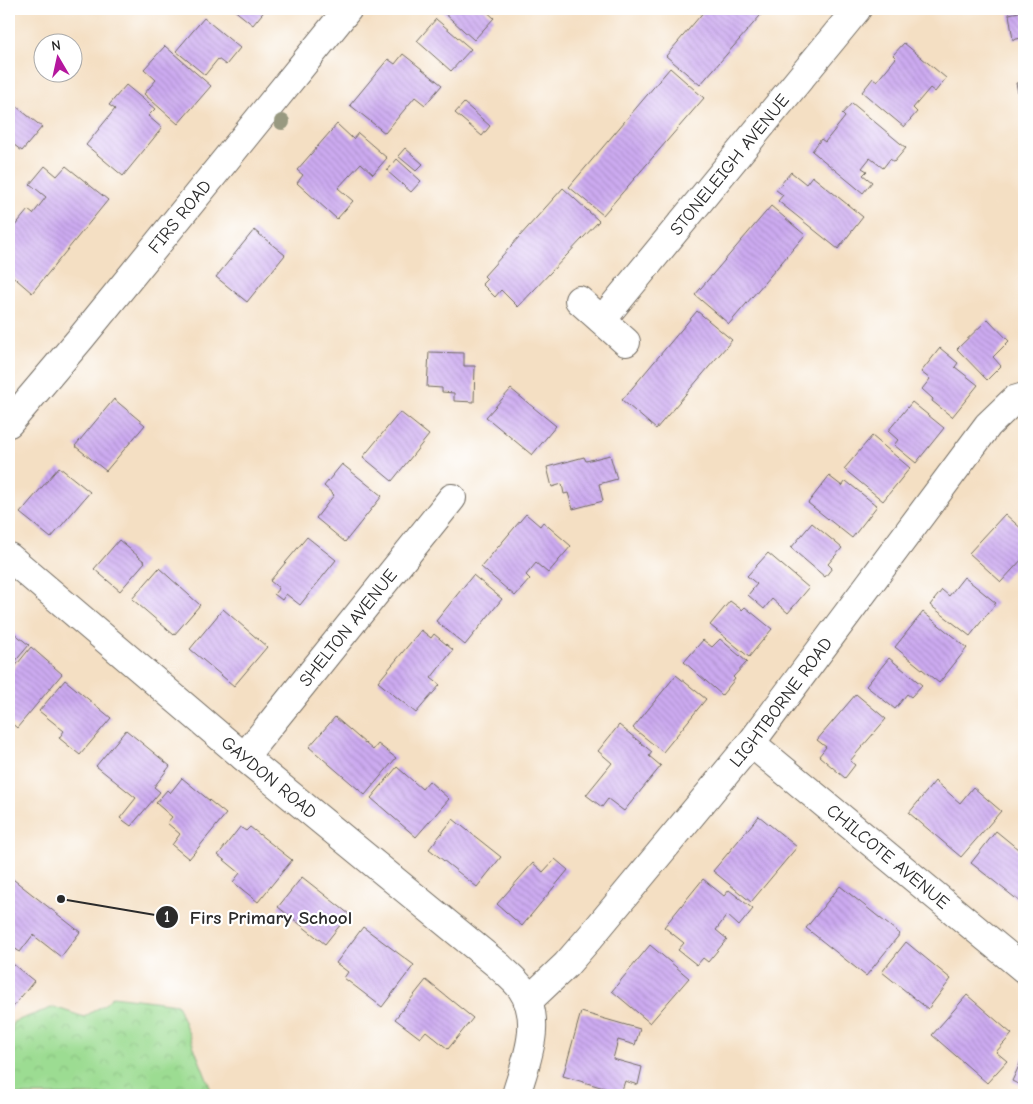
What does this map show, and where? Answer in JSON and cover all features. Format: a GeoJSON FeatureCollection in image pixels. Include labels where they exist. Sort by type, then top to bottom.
{"type":"FeatureCollection","features":[{"type":"Feature","properties":{"kind":"street","name":"FIRS ROAD"},"geometry":{"type":"LineString","coordinates":[[9,423],[87,331],[348,9]]}},
{"type":"Feature","properties":{"kind":"street","name":"STONELEIGH AVENUE"},"geometry":{"type":"LineString","coordinates":[[602,320],[856,9]]}},
{"type":"Feature","properties":{"kind":"street"},"geometry":{"type":"LineString","coordinates":[[579,300],[626,342]]}},
{"type":"Feature","properties":{"kind":"street","name":"LIGHTBORNE ROAD"},"geometry":{"type":"LineString","coordinates":[[528,1001],[572,958],[752,743],[988,425],[1014,400],[1024,397]]}},
{"type":"Feature","properties":{"kind":"street","name":"SHELTON AVENUE"},"geometry":{"type":"LineString","coordinates":[[244,757],[452,498]]}},
{"type":"Feature","properties":{"kind":"street","name":"GAYDON ROAD"},"geometry":{"type":"LineString","coordinates":[[9,557],[244,757],[499,966],[520,987],[528,1001]]}},
{"type":"Feature","properties":{"kind":"street","name":"CHILCOTE AVENUE"},"geometry":{"type":"LineString","coordinates":[[752,743],[1024,969]]}},
{"type":"Feature","properties":{"kind":"street"},"geometry":{"type":"LineString","coordinates":[[516,1095],[533,1034],[528,1001]]}},
{"type":"Feature","properties":{"kind":"green space"},"geometry":{"type":"Polygon","coordinates":[[[113,996],[177,1004],[213,1095],[9,1095],[9,1045],[11,1043],[13,1022],[54,1007],[84,1017],[105,1004],[113,996]]]}},
{"type":"Feature","properties":{"kind":"building"},"geometry":{"type":"Polygon","coordinates":[[[233,9],[266,9],[253,25],[233,9]]]}},
{"type":"Feature","properties":{"kind":"building"},"geometry":{"type":"Polygon","coordinates":[[[444,9],[484,9],[494,18],[474,40],[442,11],[444,9]]]}},
{"type":"Feature","properties":{"kind":"building"},"geometry":{"type":"Polygon","coordinates":[[[706,9],[766,9],[700,85],[666,56],[706,9]]]}},
{"type":"Feature","properties":{"kind":"building"},"geometry":{"type":"Polygon","coordinates":[[[1018,9],[1024,9],[1024,37],[1013,40],[1009,14],[1019,12],[1018,9]]]}},
{"type":"Feature","properties":{"kind":"building"},"geometry":{"type":"Polygon","coordinates":[[[204,18],[240,48],[226,65],[218,59],[205,75],[176,51],[204,18]]]}},
{"type":"Feature","properties":{"kind":"building"},"geometry":{"type":"Polygon","coordinates":[[[436,19],[471,49],[451,71],[417,41],[436,19]]]}},
{"type":"Feature","properties":{"kind":"building"},"geometry":{"type":"Polygon","coordinates":[[[904,43],[946,78],[935,92],[930,88],[913,108],[917,112],[904,127],[862,92],[873,78],[877,81],[896,58],[893,55],[904,43]]]}},
{"type":"Feature","properties":{"kind":"building"},"geometry":{"type":"Polygon","coordinates":[[[165,46],[211,86],[178,124],[144,94],[156,80],[144,69],[165,46]]]}},
{"type":"Feature","properties":{"kind":"building"},"geometry":{"type":"Polygon","coordinates":[[[403,54],[442,85],[425,105],[415,97],[385,133],[350,105],[388,59],[395,64],[403,54]]]}},
{"type":"Feature","properties":{"kind":"building"},"geometry":{"type":"Polygon","coordinates":[[[670,68],[704,98],[603,215],[569,187],[670,68]]]}},
{"type":"Feature","properties":{"kind":"building"},"geometry":{"type":"Polygon","coordinates":[[[1024,82],[1024,102],[1020,102],[1016,83],[1024,82]]]}},
{"type":"Feature","properties":{"kind":"building"},"geometry":{"type":"Polygon","coordinates":[[[126,85],[155,109],[148,116],[162,128],[123,176],[86,145],[115,109],[109,105],[126,85]]]}},
{"type":"Feature","properties":{"kind":"building"},"geometry":{"type":"Polygon","coordinates":[[[464,103],[490,126],[482,136],[455,113],[464,103]]]}},
{"type":"Feature","properties":{"kind":"building"},"geometry":{"type":"Polygon","coordinates":[[[852,103],[906,148],[894,162],[890,159],[883,168],[870,158],[862,168],[867,171],[863,175],[872,182],[863,193],[812,151],[821,139],[825,142],[845,117],[842,114],[852,103]]]}},
{"type":"Feature","properties":{"kind":"building"},"geometry":{"type":"Polygon","coordinates":[[[17,107],[42,127],[22,151],[9,141],[9,118],[17,107]]]}},
{"type":"Feature","properties":{"kind":"building"},"geometry":{"type":"Polygon","coordinates":[[[337,124],[353,139],[358,133],[387,158],[373,174],[361,163],[338,188],[353,201],[337,219],[297,183],[303,175],[297,170],[337,124]]]}},
{"type":"Feature","properties":{"kind":"building"},"geometry":{"type":"Polygon","coordinates":[[[405,148],[423,164],[416,171],[398,156],[405,148]]]}},
{"type":"Feature","properties":{"kind":"building"},"geometry":{"type":"Polygon","coordinates":[[[397,159],[421,181],[411,192],[387,171],[397,159]]]}},
{"type":"Feature","properties":{"kind":"building"},"geometry":{"type":"Polygon","coordinates":[[[45,166],[57,176],[66,166],[108,200],[32,293],[9,273],[9,259],[12,255],[9,253],[9,241],[11,238],[9,233],[28,210],[33,214],[46,197],[30,184],[45,166]]]}},
{"type":"Feature","properties":{"kind":"building"},"geometry":{"type":"Polygon","coordinates":[[[791,172],[806,184],[812,176],[863,217],[838,249],[778,201],[783,195],[776,190],[791,172]]]}},
{"type":"Feature","properties":{"kind":"building"},"geometry":{"type":"Polygon","coordinates":[[[563,188],[599,221],[518,307],[501,290],[495,297],[482,284],[487,279],[484,276],[563,188]]]}},
{"type":"Feature","properties":{"kind":"building"},"geometry":{"type":"Polygon","coordinates":[[[771,206],[805,235],[729,324],[695,295],[771,206]]]}},
{"type":"Feature","properties":{"kind":"building"},"geometry":{"type":"Polygon","coordinates":[[[254,230],[285,255],[247,302],[216,277],[254,230]]]}},
{"type":"Feature","properties":{"kind":"building"},"geometry":{"type":"Polygon","coordinates":[[[697,311],[732,340],[656,429],[622,400],[697,311]]]}},
{"type":"Feature","properties":{"kind":"building"},"geometry":{"type":"Polygon","coordinates":[[[988,319],[1009,341],[993,357],[1001,366],[987,380],[957,349],[988,319]]]}},
{"type":"Feature","properties":{"kind":"building"},"geometry":{"type":"Polygon","coordinates":[[[940,348],[958,363],[955,367],[978,385],[952,417],[932,401],[933,399],[922,389],[930,379],[921,372],[940,348]]]}},
{"type":"Feature","properties":{"kind":"building"},"geometry":{"type":"Polygon","coordinates":[[[429,352],[464,353],[464,366],[475,366],[474,402],[454,401],[454,393],[442,392],[442,388],[427,387],[429,352]]]}},
{"type":"Feature","properties":{"kind":"building"},"geometry":{"type":"Polygon","coordinates":[[[511,389],[556,426],[532,455],[486,417],[511,389]]]}},
{"type":"Feature","properties":{"kind":"building"},"geometry":{"type":"Polygon","coordinates":[[[114,399],[145,425],[106,471],[75,446],[114,399]]]}},
{"type":"Feature","properties":{"kind":"building"},"geometry":{"type":"Polygon","coordinates":[[[912,402],[944,428],[916,463],[894,445],[898,440],[888,431],[912,402]]]}},
{"type":"Feature","properties":{"kind":"building"},"geometry":{"type":"Polygon","coordinates":[[[400,412],[429,435],[392,481],[363,457],[400,412]]]}},
{"type":"Feature","properties":{"kind":"building"},"geometry":{"type":"Polygon","coordinates":[[[872,436],[910,468],[883,501],[844,469],[872,436]]]}},
{"type":"Feature","properties":{"kind":"building"},"geometry":{"type":"Polygon","coordinates":[[[610,455],[617,479],[599,484],[603,501],[573,509],[568,493],[564,494],[562,484],[552,487],[547,467],[584,457],[586,461],[610,455]]]}},
{"type":"Feature","properties":{"kind":"building"},"geometry":{"type":"Polygon","coordinates":[[[342,464],[382,496],[345,542],[316,518],[334,495],[324,486],[342,464]]]}},
{"type":"Feature","properties":{"kind":"building"},"geometry":{"type":"Polygon","coordinates":[[[59,467],[90,492],[51,538],[20,513],[59,467]]]}},
{"type":"Feature","properties":{"kind":"building"},"geometry":{"type":"Polygon","coordinates":[[[829,476],[842,486],[846,481],[877,506],[852,538],[808,503],[829,476]]]}},
{"type":"Feature","properties":{"kind":"building"},"geometry":{"type":"Polygon","coordinates":[[[526,514],[540,526],[543,522],[571,546],[548,573],[536,563],[526,575],[530,579],[515,596],[481,567],[526,514]]]}},
{"type":"Feature","properties":{"kind":"building"},"geometry":{"type":"Polygon","coordinates":[[[1005,514],[1024,531],[1024,542],[1022,544],[1024,546],[1024,557],[1001,582],[969,553],[1005,514]]]}},
{"type":"Feature","properties":{"kind":"building"},"geometry":{"type":"Polygon","coordinates":[[[812,523],[842,548],[828,564],[832,568],[825,577],[791,548],[812,523]]]}},
{"type":"Feature","properties":{"kind":"building"},"geometry":{"type":"Polygon","coordinates":[[[307,537],[336,560],[300,605],[286,594],[282,600],[274,594],[279,588],[270,581],[307,537]]]}},
{"type":"Feature","properties":{"kind":"building"},"geometry":{"type":"Polygon","coordinates":[[[119,540],[145,562],[120,591],[94,569],[119,540]]]}},
{"type":"Feature","properties":{"kind":"building"},"geometry":{"type":"Polygon","coordinates":[[[768,553],[809,588],[788,613],[772,599],[764,609],[748,595],[757,584],[747,576],[768,553]]]}},
{"type":"Feature","properties":{"kind":"building"},"geometry":{"type":"Polygon","coordinates":[[[159,568],[200,605],[174,635],[132,599],[159,568]]]}},
{"type":"Feature","properties":{"kind":"building"},"geometry":{"type":"Polygon","coordinates":[[[473,575],[502,599],[465,645],[436,621],[473,575]]]}},
{"type":"Feature","properties":{"kind":"building"},"geometry":{"type":"Polygon","coordinates":[[[964,577],[996,603],[970,636],[930,605],[942,590],[949,596],[964,577]]]}},
{"type":"Feature","properties":{"kind":"building"},"geometry":{"type":"Polygon","coordinates":[[[730,601],[742,610],[745,607],[772,629],[749,657],[710,625],[730,601]]]}},
{"type":"Feature","properties":{"kind":"building"},"geometry":{"type":"Polygon","coordinates":[[[223,609],[267,647],[234,686],[190,649],[223,609]]]}},
{"type":"Feature","properties":{"kind":"building"},"geometry":{"type":"Polygon","coordinates":[[[923,612],[967,648],[939,683],[895,647],[923,612]]]}},
{"type":"Feature","properties":{"kind":"building"},"geometry":{"type":"Polygon","coordinates":[[[9,629],[29,645],[13,664],[9,661],[9,629]]]}},
{"type":"Feature","properties":{"kind":"building"},"geometry":{"type":"Polygon","coordinates":[[[421,630],[431,638],[434,634],[453,650],[431,678],[440,685],[416,713],[378,682],[421,630]]]}},
{"type":"Feature","properties":{"kind":"building"},"geometry":{"type":"Polygon","coordinates":[[[720,639],[747,662],[733,677],[735,679],[722,695],[684,662],[703,640],[712,647],[720,639]]]}},
{"type":"Feature","properties":{"kind":"building"},"geometry":{"type":"Polygon","coordinates":[[[31,647],[62,674],[17,728],[9,721],[9,674],[31,647]]]}},
{"type":"Feature","properties":{"kind":"building"},"geometry":{"type":"Polygon","coordinates":[[[889,658],[922,685],[911,697],[907,694],[895,709],[866,686],[889,658]]]}},
{"type":"Feature","properties":{"kind":"building"},"geometry":{"type":"Polygon","coordinates":[[[676,675],[706,699],[663,752],[633,728],[676,675]]]}},
{"type":"Feature","properties":{"kind":"building"},"geometry":{"type":"Polygon","coordinates":[[[65,680],[111,718],[80,755],[59,738],[64,731],[39,711],[65,680]]]}},
{"type":"Feature","properties":{"kind":"building"},"geometry":{"type":"Polygon","coordinates":[[[856,694],[886,719],[850,761],[855,765],[845,778],[819,756],[826,747],[817,740],[856,694]]]}},
{"type":"Feature","properties":{"kind":"building"},"geometry":{"type":"Polygon","coordinates":[[[335,717],[373,750],[378,744],[396,758],[365,795],[309,747],[335,717]]]}},
{"type":"Feature","properties":{"kind":"building"},"geometry":{"type":"Polygon","coordinates":[[[619,725],[652,752],[649,756],[661,766],[624,811],[608,799],[602,807],[586,795],[612,763],[598,751],[619,725]]]}},
{"type":"Feature","properties":{"kind":"building"},"geometry":{"type":"Polygon","coordinates":[[[126,730],[170,766],[154,787],[160,792],[131,826],[120,818],[136,798],[96,766],[126,730]]]}},
{"type":"Feature","properties":{"kind":"building"},"geometry":{"type":"Polygon","coordinates":[[[397,767],[422,789],[429,781],[449,799],[416,837],[371,798],[397,767]]]}},
{"type":"Feature","properties":{"kind":"building"},"geometry":{"type":"Polygon","coordinates":[[[182,778],[226,814],[189,859],[172,845],[180,834],[167,823],[172,817],[156,803],[167,790],[170,793],[182,778]]]}},
{"type":"Feature","properties":{"kind":"building"},"geometry":{"type":"Polygon","coordinates":[[[935,781],[960,803],[973,787],[1001,811],[961,857],[909,813],[935,781]]]}},
{"type":"Feature","properties":{"kind":"building"},"geometry":{"type":"Polygon","coordinates":[[[759,816],[797,847],[751,902],[713,871],[759,816]]]}},
{"type":"Feature","properties":{"kind":"building"},"geometry":{"type":"Polygon","coordinates":[[[453,819],[501,857],[477,887],[429,849],[453,819]]]}},
{"type":"Feature","properties":{"kind":"building"},"geometry":{"type":"Polygon","coordinates":[[[240,827],[246,831],[250,827],[292,860],[258,902],[233,882],[240,873],[218,855],[240,827]]]}},
{"type":"Feature","properties":{"kind":"building"},"geometry":{"type":"Polygon","coordinates":[[[996,831],[1024,854],[1024,895],[1019,901],[971,863],[996,831]]]}},
{"type":"Feature","properties":{"kind":"building"},"geometry":{"type":"Polygon","coordinates":[[[555,859],[568,870],[522,926],[497,904],[533,863],[543,872],[555,859]]]}},
{"type":"Feature","properties":{"kind":"building"},"geometry":{"type":"Polygon","coordinates":[[[9,876],[80,932],[61,957],[33,935],[20,952],[14,948],[9,954],[9,876]]]}},
{"type":"Feature","properties":{"kind":"building"},"geometry":{"type":"Polygon","coordinates":[[[302,877],[349,914],[325,944],[278,907],[302,877]]]}},
{"type":"Feature","properties":{"kind":"building"},"geometry":{"type":"Polygon","coordinates":[[[703,879],[724,896],[729,890],[753,909],[739,926],[727,915],[716,930],[727,939],[708,962],[703,958],[697,965],[678,950],[684,943],[664,927],[703,879]]]}},
{"type":"Feature","properties":{"kind":"building"},"geometry":{"type":"Polygon","coordinates":[[[840,886],[900,934],[866,976],[806,928],[840,886]]]}},
{"type":"Feature","properties":{"kind":"building"},"geometry":{"type":"Polygon","coordinates":[[[363,927],[414,965],[382,1007],[344,978],[348,972],[336,963],[363,927]]]}},
{"type":"Feature","properties":{"kind":"building"},"geometry":{"type":"Polygon","coordinates":[[[906,942],[951,979],[928,1009],[882,972],[906,942]]]}},
{"type":"Feature","properties":{"kind":"building"},"geometry":{"type":"Polygon","coordinates":[[[650,945],[689,978],[650,1023],[612,991],[650,945]]]}},
{"type":"Feature","properties":{"kind":"building"},"geometry":{"type":"Polygon","coordinates":[[[9,961],[34,981],[9,1012],[9,961]]]}},
{"type":"Feature","properties":{"kind":"building"},"geometry":{"type":"Polygon","coordinates":[[[426,980],[473,1018],[448,1049],[426,1031],[420,1038],[395,1019],[426,980]]]}},
{"type":"Feature","properties":{"kind":"building"},"geometry":{"type":"Polygon","coordinates":[[[967,995],[1012,1034],[996,1052],[1007,1061],[987,1083],[932,1035],[967,995]]]}},
{"type":"Feature","properties":{"kind":"building"},"geometry":{"type":"Polygon","coordinates":[[[581,1012],[640,1029],[635,1045],[618,1040],[613,1059],[642,1067],[638,1085],[625,1081],[621,1093],[563,1076],[581,1012]]]}},
{"type":"Feature","properties":{"kind":"building"},"geometry":{"type":"Polygon","coordinates":[[[1024,1055],[1024,1087],[1012,1081],[1024,1055]]]}},
{"type":"Feature","properties":{"kind":"place","name":"Firs Primary School"},"geometry":{"type":"Point","coordinates":[61,899]}}]}
